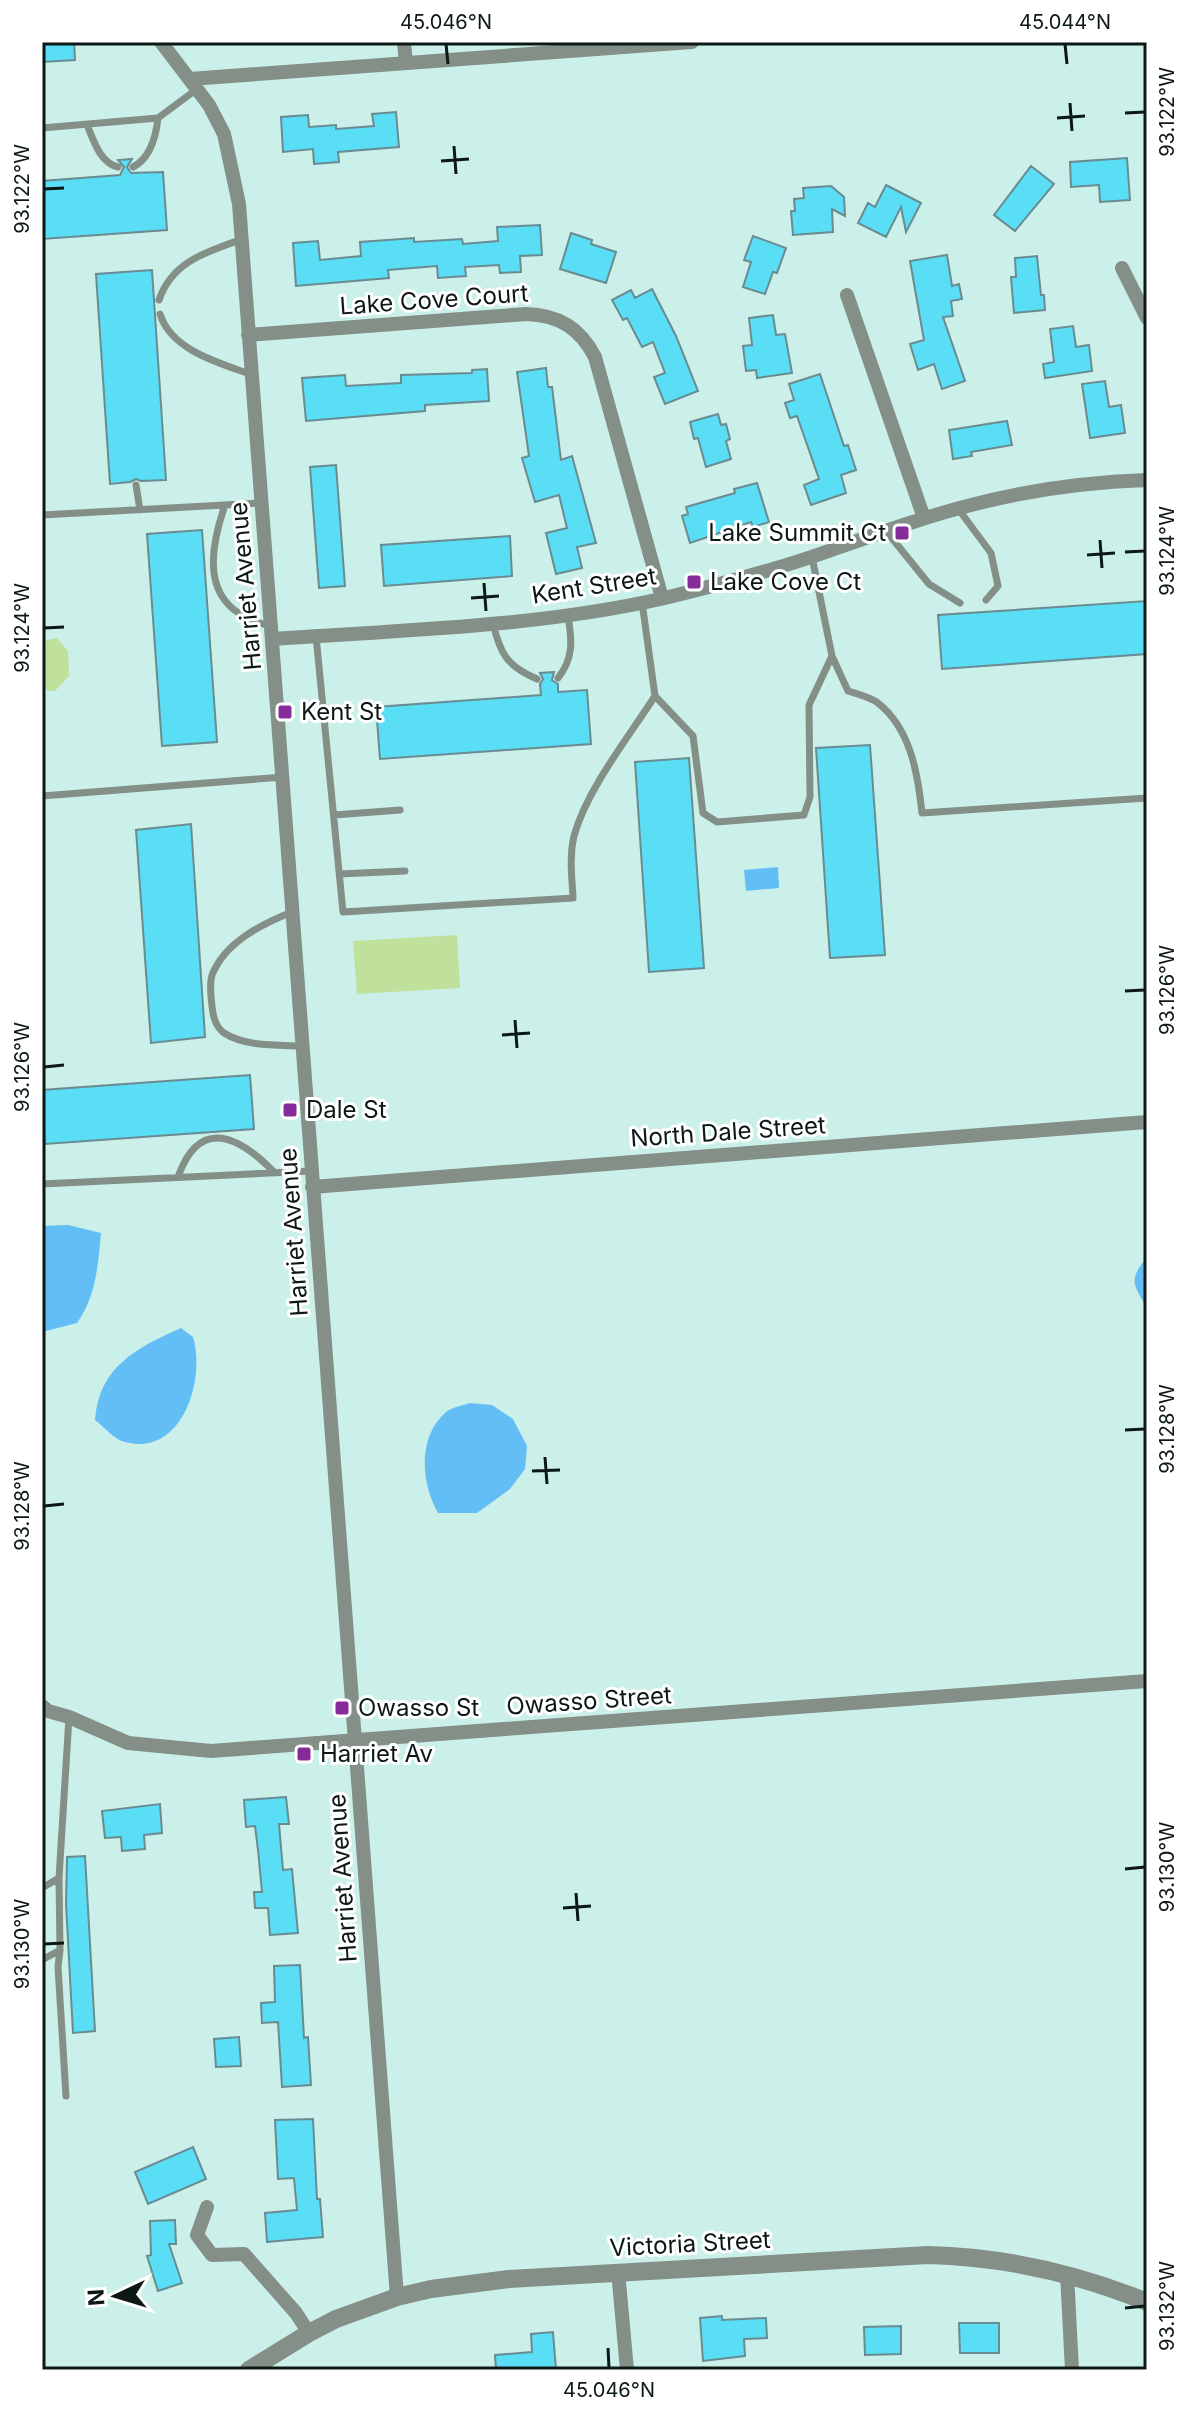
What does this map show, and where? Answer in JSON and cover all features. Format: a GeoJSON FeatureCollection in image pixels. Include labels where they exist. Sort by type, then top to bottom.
{"type":"FeatureCollection","features":[{"type":"Feature","properties":{"kind":"street","name":"Harriet Avenue"},"geometry":{"type":"LineString","coordinates":[[161,42],[209,105],[227,144],[239,204],[397,2297]]}},
{"type":"Feature","properties":{"kind":"street"},"geometry":{"type":"LineString","coordinates":[[404,42],[406,63]]}},
{"type":"Feature","properties":{"kind":"street"},"geometry":{"type":"LineString","coordinates":[[194,84],[406,63],[692,42]]}},
{"type":"Feature","properties":{"kind":"street"},"geometry":{"type":"LineString","coordinates":[[1122,268],[1147,318]]}},
{"type":"Feature","properties":{"kind":"street"},"geometry":{"type":"LineString","coordinates":[[847,295],[924,518]]}},
{"type":"Feature","properties":{"kind":"street","name":"Lake Cove Court"},"geometry":{"type":"LineString","coordinates":[[248,335],[526,314],[543,314],[576,330],[595,357],[662,598]]}},
{"type":"Feature","properties":{"kind":"street","name":"Kent Street"},"geometry":{"type":"LineString","coordinates":[[272,633],[316,636],[568,615],[662,598],[751,576],[924,518],[1034,491],[1146,482]]}},
{"type":"Feature","properties":{"kind":"street","name":"North Dale Street"},"geometry":{"type":"LineString","coordinates":[[312,1187],[1147,1122]]}},
{"type":"Feature","properties":{"kind":"street","name":"Owasso Street"},"geometry":{"type":"LineString","coordinates":[[44,1711],[69,1717],[128,1743],[211,1751],[1147,1681]]}},
{"type":"Feature","properties":{"kind":"street"},"geometry":{"type":"LineString","coordinates":[[207,2207],[197,2235],[212,2255],[244,2254],[296,2313],[309,2333]]}},
{"type":"Feature","properties":{"kind":"street","name":"Victoria Street"},"geometry":{"type":"LineString","coordinates":[[249,2370],[309,2333],[367,2307],[397,2297],[482,2281],[928,2255],[972,2256],[1067,2274],[1147,2302]]}},
{"type":"Feature","properties":{"kind":"street"},"geometry":{"type":"LineString","coordinates":[[618,2271],[627,2370]]}},
{"type":"Feature","properties":{"kind":"street"},"geometry":{"type":"LineString","coordinates":[[1067,2274],[1072,2370]]}},
{"type":"Feature","properties":{"kind":"lane"},"geometry":{"type":"LineString","coordinates":[[42,128],[158,118],[194,84]]}},
{"type":"Feature","properties":{"kind":"lane"},"geometry":{"type":"LineString","coordinates":[[133,167],[141,163],[149,149],[156,135],[158,118]]}},
{"type":"Feature","properties":{"kind":"lane"},"geometry":{"type":"LineString","coordinates":[[87,125],[109,165],[118,167]]}},
{"type":"Feature","properties":{"kind":"lane"},"geometry":{"type":"LineString","coordinates":[[159,300],[173,273],[185,263],[240,240]]}},
{"type":"Feature","properties":{"kind":"lane"},"geometry":{"type":"LineString","coordinates":[[160,314],[172,335],[197,353],[250,374]]}},
{"type":"Feature","properties":{"kind":"lane"},"geometry":{"type":"LineString","coordinates":[[136,485],[140,510]]}},
{"type":"Feature","properties":{"kind":"lane"},"geometry":{"type":"LineString","coordinates":[[42,515],[261,503]]}},
{"type":"Feature","properties":{"kind":"lane"},"geometry":{"type":"LineString","coordinates":[[225,505],[212,552],[213,576],[224,601],[236,613],[272,633]]}},
{"type":"Feature","properties":{"kind":"lane"},"geometry":{"type":"LineString","coordinates":[[958,509],[991,553],[998,586],[986,600]]}},
{"type":"Feature","properties":{"kind":"lane"},"geometry":{"type":"LineString","coordinates":[[886,531],[929,584],[960,603]]}},
{"type":"Feature","properties":{"kind":"lane"},"geometry":{"type":"LineString","coordinates":[[812,557],[832,656],[848,691],[877,702],[902,732],[918,776],[922,813],[1147,798]]}},
{"type":"Feature","properties":{"kind":"lane"},"geometry":{"type":"LineString","coordinates":[[642,602],[655,696],[693,736],[703,813],[717,822],[804,815],[810,797],[809,705],[832,656]]}},
{"type":"Feature","properties":{"kind":"lane"},"geometry":{"type":"LineString","coordinates":[[558,678],[569,664],[572,643],[568,615]]}},
{"type":"Feature","properties":{"kind":"lane"},"geometry":{"type":"LineString","coordinates":[[493,623],[499,649],[518,670],[537,679]]}},
{"type":"Feature","properties":{"kind":"lane"},"geometry":{"type":"LineString","coordinates":[[316,636],[343,912],[573,898],[571,859],[575,834],[595,789],[655,696]]}},
{"type":"Feature","properties":{"kind":"lane"},"geometry":{"type":"LineString","coordinates":[[42,796],[283,777]]}},
{"type":"Feature","properties":{"kind":"lane"},"geometry":{"type":"LineString","coordinates":[[334,815],[400,810]]}},
{"type":"Feature","properties":{"kind":"lane"},"geometry":{"type":"LineString","coordinates":[[340,874],[405,871]]}},
{"type":"Feature","properties":{"kind":"lane"},"geometry":{"type":"LineString","coordinates":[[292,912],[261,925],[234,946],[221,961],[210,986],[214,1020],[222,1032],[262,1045],[302,1046]]}},
{"type":"Feature","properties":{"kind":"lane"},"geometry":{"type":"LineString","coordinates":[[178,1177],[191,1151],[207,1140],[226,1138],[254,1151],[275,1173]]}},
{"type":"Feature","properties":{"kind":"lane"},"geometry":{"type":"LineString","coordinates":[[42,1184],[311,1171]]}},
{"type":"Feature","properties":{"kind":"lane"},"geometry":{"type":"LineString","coordinates":[[66,2096],[58,1967],[59,1878],[69,1717]]}},
{"type":"Feature","properties":{"kind":"lane"},"geometry":{"type":"LineString","coordinates":[[42,1888],[59,1878]]}},
{"type":"Feature","properties":{"kind":"lane"},"geometry":{"type":"LineString","coordinates":[[42,1960],[60,1950]]}},
{"type":"Feature","properties":{"kind":"green space"},"geometry":{"type":"Polygon","coordinates":[[[57,638],[68,651],[69,676],[55,691],[48,691],[42,685],[42,641],[57,638]]]}},
{"type":"Feature","properties":{"kind":"green space"},"geometry":{"type":"Polygon","coordinates":[[[457,935],[460,988],[357,994],[353,941],[457,935]]]}},
{"type":"Feature","properties":{"kind":"water"},"geometry":{"type":"Polygon","coordinates":[[[778,867],[779,888],[746,891],[744,870],[778,867]]]}},
{"type":"Feature","properties":{"kind":"water"},"geometry":{"type":"Polygon","coordinates":[[[68,1225],[101,1233],[95,1280],[77,1323],[42,1332],[42,1226],[68,1225]]]}},
{"type":"Feature","properties":{"kind":"water"},"geometry":{"type":"Polygon","coordinates":[[[1147,1257],[1147,1308],[1138,1293],[1135,1277],[1147,1257]]]}},
{"type":"Feature","properties":{"kind":"water"},"geometry":{"type":"Polygon","coordinates":[[[181,1328],[193,1337],[196,1354],[196,1374],[185,1411],[175,1427],[162,1438],[145,1444],[117,1439],[95,1420],[104,1386],[112,1373],[135,1352],[181,1328]]]}},
{"type":"Feature","properties":{"kind":"water"},"geometry":{"type":"Polygon","coordinates":[[[470,1403],[492,1405],[513,1419],[527,1446],[525,1469],[510,1489],[477,1513],[438,1513],[425,1474],[426,1447],[430,1434],[446,1412],[470,1403]]]}},
{"type":"Feature","properties":{"kind":"building"},"geometry":{"type":"Polygon","coordinates":[[[42,42],[74,42],[75,60],[42,62],[42,42]]]}},
{"type":"Feature","properties":{"kind":"building"},"geometry":{"type":"Polygon","coordinates":[[[396,112],[399,147],[338,152],[339,162],[314,164],[313,149],[283,152],[281,117],[308,115],[309,127],[336,125],[336,129],[374,126],[372,114],[396,112]]]}},
{"type":"Feature","properties":{"kind":"building"},"geometry":{"type":"Polygon","coordinates":[[[1127,158],[1130,200],[1100,202],[1099,185],[1071,187],[1070,162],[1127,158]]]}},
{"type":"Feature","properties":{"kind":"building"},"geometry":{"type":"Polygon","coordinates":[[[132,159],[127,167],[131,173],[163,172],[167,230],[42,239],[42,181],[120,175],[124,167],[118,160],[132,159]]]}},
{"type":"Feature","properties":{"kind":"building"},"geometry":{"type":"Polygon","coordinates":[[[1031,166],[1054,184],[1015,231],[994,215],[1031,166]]]}},
{"type":"Feature","properties":{"kind":"building"},"geometry":{"type":"Polygon","coordinates":[[[886,185],[921,203],[906,232],[901,207],[886,237],[858,223],[868,203],[875,207],[886,185]]]}},
{"type":"Feature","properties":{"kind":"building"},"geometry":{"type":"Polygon","coordinates":[[[831,186],[844,197],[845,216],[832,209],[833,232],[793,235],[791,211],[795,211],[794,199],[804,198],[803,188],[831,186]]]}},
{"type":"Feature","properties":{"kind":"building"},"geometry":{"type":"Polygon","coordinates":[[[540,225],[542,255],[520,256],[521,272],[500,273],[499,265],[465,267],[466,276],[438,278],[437,266],[388,270],[389,278],[296,286],[293,243],[318,241],[320,260],[361,256],[360,242],[414,238],[414,242],[462,239],[463,244],[498,241],[497,227],[540,225]]]}},
{"type":"Feature","properties":{"kind":"building"},"geometry":{"type":"Polygon","coordinates":[[[571,233],[616,252],[606,283],[560,269],[571,233]]]}},
{"type":"Feature","properties":{"kind":"building"},"geometry":{"type":"Polygon","coordinates":[[[753,236],[786,248],[765,294],[743,287],[751,262],[744,260],[753,236]]]}},
{"type":"Feature","properties":{"kind":"building"},"geometry":{"type":"Polygon","coordinates":[[[947,255],[952,286],[959,284],[962,299],[951,301],[953,316],[943,317],[965,381],[942,389],[934,364],[918,370],[910,344],[924,340],[910,261],[947,255]]]}},
{"type":"Feature","properties":{"kind":"building"},"geometry":{"type":"Polygon","coordinates":[[[1037,256],[1045,310],[1014,313],[1011,277],[1016,277],[1015,258],[1037,256]]]}},
{"type":"Feature","properties":{"kind":"building"},"geometry":{"type":"Polygon","coordinates":[[[152,270],[166,480],[136,479],[110,484],[96,274],[152,270]]]}},
{"type":"Feature","properties":{"kind":"building"},"geometry":{"type":"Polygon","coordinates":[[[652,289],[676,336],[698,391],[665,404],[654,377],[665,373],[653,342],[642,347],[627,318],[623,320],[612,300],[631,290],[635,298],[652,289]]]}},
{"type":"Feature","properties":{"kind":"building"},"geometry":{"type":"Polygon","coordinates":[[[773,315],[776,335],[785,334],[792,373],[757,378],[756,370],[746,371],[743,346],[752,345],[749,318],[773,315]]]}},
{"type":"Feature","properties":{"kind":"building"},"geometry":{"type":"Polygon","coordinates":[[[1073,326],[1076,347],[1089,345],[1092,371],[1045,378],[1043,364],[1054,362],[1050,329],[1073,326]]]}},
{"type":"Feature","properties":{"kind":"building"},"geometry":{"type":"Polygon","coordinates":[[[546,368],[548,387],[552,387],[561,460],[572,456],[596,543],[577,547],[582,568],[556,574],[546,533],[567,528],[559,495],[535,502],[522,458],[529,456],[517,372],[546,368]]]}},
{"type":"Feature","properties":{"kind":"building"},"geometry":{"type":"Polygon","coordinates":[[[487,369],[489,401],[425,405],[425,411],[306,421],[302,378],[345,375],[346,386],[401,383],[401,375],[472,373],[472,370],[487,369]]]}},
{"type":"Feature","properties":{"kind":"building"},"geometry":{"type":"Polygon","coordinates":[[[820,374],[844,446],[848,445],[856,470],[841,475],[846,493],[811,505],[804,485],[819,479],[797,416],[790,418],[785,403],[794,400],[789,384],[820,374]]]}},
{"type":"Feature","properties":{"kind":"building"},"geometry":{"type":"Polygon","coordinates":[[[1105,381],[1109,407],[1121,405],[1125,433],[1090,438],[1082,384],[1105,381]]]}},
{"type":"Feature","properties":{"kind":"building"},"geometry":{"type":"Polygon","coordinates":[[[718,414],[721,425],[726,424],[730,439],[726,441],[731,459],[706,467],[690,422],[718,414]]]}},
{"type":"Feature","properties":{"kind":"building"},"geometry":{"type":"Polygon","coordinates":[[[1007,421],[1012,445],[971,452],[972,456],[953,459],[949,430],[1007,421]]]}},
{"type":"Feature","properties":{"kind":"building"},"geometry":{"type":"Polygon","coordinates":[[[336,465],[345,586],[319,588],[310,467],[336,465]]]}},
{"type":"Feature","properties":{"kind":"building"},"geometry":{"type":"Polygon","coordinates":[[[757,483],[769,522],[753,527],[751,522],[690,543],[682,516],[688,514],[686,507],[735,493],[734,489],[757,483]]]}},
{"type":"Feature","properties":{"kind":"building"},"geometry":{"type":"Polygon","coordinates":[[[202,530],[217,742],[162,746],[147,534],[202,530]]]}},
{"type":"Feature","properties":{"kind":"building"},"geometry":{"type":"Polygon","coordinates":[[[510,536],[512,576],[384,586],[381,545],[510,536]]]}},
{"type":"Feature","properties":{"kind":"building"},"geometry":{"type":"Polygon","coordinates":[[[1147,601],[1147,654],[942,669],[938,615],[1147,601]]]}},
{"type":"Feature","properties":{"kind":"building"},"geometry":{"type":"Polygon","coordinates":[[[554,672],[552,680],[558,684],[558,692],[587,690],[591,744],[380,759],[376,707],[541,695],[543,679],[540,673],[554,672]]]}},
{"type":"Feature","properties":{"kind":"building"},"geometry":{"type":"Polygon","coordinates":[[[870,745],[885,955],[830,958],[816,748],[870,745]]]}},
{"type":"Feature","properties":{"kind":"building"},"geometry":{"type":"Polygon","coordinates":[[[689,758],[704,968],[649,972],[635,762],[689,758]]]}},
{"type":"Feature","properties":{"kind":"building"},"geometry":{"type":"Polygon","coordinates":[[[191,824],[205,1037],[151,1043],[136,830],[191,824]]]}},
{"type":"Feature","properties":{"kind":"building"},"geometry":{"type":"Polygon","coordinates":[[[250,1075],[254,1129],[45,1144],[42,1090],[250,1075]]]}},
{"type":"Feature","properties":{"kind":"building"},"geometry":{"type":"Polygon","coordinates":[[[286,1797],[289,1824],[279,1824],[283,1870],[292,1869],[298,1933],[270,1935],[268,1908],[255,1908],[254,1892],[262,1892],[258,1850],[255,1826],[246,1827],[244,1800],[286,1797]]]}},
{"type":"Feature","properties":{"kind":"building"},"geometry":{"type":"Polygon","coordinates":[[[160,1804],[162,1833],[144,1835],[145,1849],[122,1851],[121,1837],[105,1838],[102,1811],[160,1804]]]}},
{"type":"Feature","properties":{"kind":"building"},"geometry":{"type":"Polygon","coordinates":[[[85,1856],[95,2031],[73,2033],[66,1904],[67,1857],[85,1856]]]}},
{"type":"Feature","properties":{"kind":"building"},"geometry":{"type":"Polygon","coordinates":[[[300,1965],[304,2038],[308,2037],[311,2085],[282,2087],[278,2022],[262,2023],[261,2003],[275,2002],[274,1966],[300,1965]]]}},
{"type":"Feature","properties":{"kind":"building"},"geometry":{"type":"Polygon","coordinates":[[[239,2037],[241,2066],[216,2067],[214,2039],[239,2037]]]}},
{"type":"Feature","properties":{"kind":"building"},"geometry":{"type":"Polygon","coordinates":[[[313,2119],[317,2199],[320,2199],[323,2237],[267,2242],[265,2213],[297,2210],[294,2178],[278,2179],[275,2120],[313,2119]]]}},
{"type":"Feature","properties":{"kind":"building"},"geometry":{"type":"Polygon","coordinates":[[[193,2147],[206,2179],[148,2204],[135,2172],[193,2147]]]}},
{"type":"Feature","properties":{"kind":"building"},"geometry":{"type":"Polygon","coordinates":[[[175,2220],[176,2244],[169,2244],[182,2283],[158,2291],[147,2256],[151,2255],[150,2221],[175,2220]]]}},
{"type":"Feature","properties":{"kind":"building"},"geometry":{"type":"Polygon","coordinates":[[[722,2316],[722,2320],[766,2318],[767,2338],[744,2339],[745,2356],[703,2361],[700,2318],[722,2316]]]}},
{"type":"Feature","properties":{"kind":"building"},"geometry":{"type":"Polygon","coordinates":[[[959,2323],[999,2323],[999,2353],[960,2353],[959,2323]]]}},
{"type":"Feature","properties":{"kind":"building"},"geometry":{"type":"Polygon","coordinates":[[[901,2326],[901,2354],[865,2355],[864,2327],[901,2326]]]}},
{"type":"Feature","properties":{"kind":"building"},"geometry":{"type":"Polygon","coordinates":[[[553,2332],[556,2370],[496,2370],[495,2355],[532,2352],[531,2334],[553,2332]]]}},
{"type":"Feature","properties":{"kind":"place","name":"Lake Summit Ct"},"geometry":{"type":"Point","coordinates":[902,533]}},
{"type":"Feature","properties":{"kind":"place","name":"Lake Cove Ct"},"geometry":{"type":"Point","coordinates":[694,582]}},
{"type":"Feature","properties":{"kind":"place","name":"Kent St"},"geometry":{"type":"Point","coordinates":[285,712]}},
{"type":"Feature","properties":{"kind":"place","name":"Dale St"},"geometry":{"type":"Point","coordinates":[290,1110]}},
{"type":"Feature","properties":{"kind":"place","name":"Owasso St"},"geometry":{"type":"Point","coordinates":[342,1708]}},
{"type":"Feature","properties":{"kind":"place","name":"Harriet Av"},"geometry":{"type":"Point","coordinates":[304,1754]}}]}
